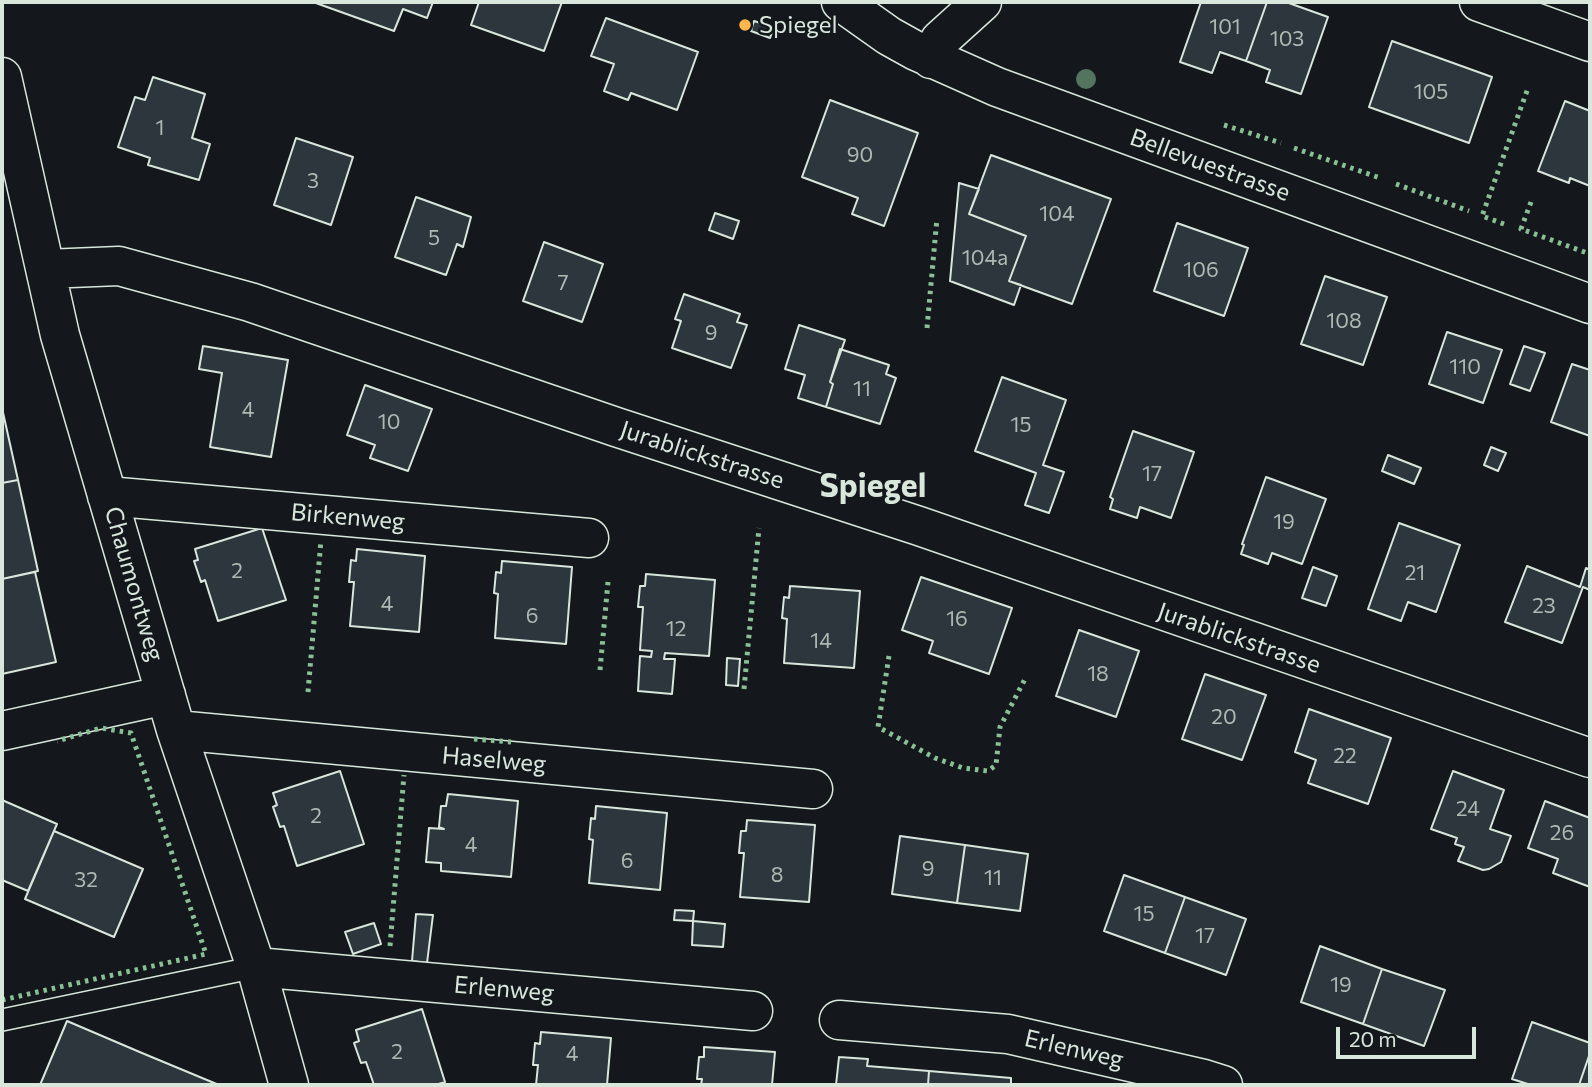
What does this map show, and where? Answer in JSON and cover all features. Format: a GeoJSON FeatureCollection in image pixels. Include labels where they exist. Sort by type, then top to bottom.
{"type":"FeatureCollection","features":[{"type":"Feature","properties":{"kind":"street","name":"Bellevuestrasse"},"geometry":{"type":"LineString","coordinates":[[841,2],[889,36],[931,59],[997,88],[1590,304]]}},
{"type":"Feature","properties":{"kind":"street"},"geometry":{"type":"LineString","coordinates":[[931,59],[940,40],[982,2]]}},
{"type":"Feature","properties":{"kind":"street"},"geometry":{"type":"LineString","coordinates":[[1479,2],[1590,42]]}},
{"type":"Feature","properties":{"kind":"street","name":"Chaumontweg"},"geometry":{"type":"LineString","coordinates":[[2,77],[60,335],[171,713],[256,967],[289,1085]]}},
{"type":"Feature","properties":{"kind":"street","name":"Jurablickstrasse"},"geometry":{"type":"LineString","coordinates":[[46,269],[119,267],[250,302],[616,427],[919,526],[1590,758]]}},
{"type":"Feature","properties":{"kind":"street","name":"Birkenweg"},"geometry":{"type":"LineString","coordinates":[[107,496],[589,538]]}},
{"type":"Feature","properties":{"kind":"street","name":"Haselweg"},"geometry":{"type":"LineString","coordinates":[[2,731],[171,713],[813,789]]}},
{"type":"Feature","properties":{"kind":"street","name":"Erlenweg"},"geometry":{"type":"LineString","coordinates":[[256,967],[753,1011]]}},
{"type":"Feature","properties":{"kind":"street","name":"Erlenweg"},"geometry":{"type":"LineString","coordinates":[[839,1020],[1008,1034],[1223,1085]]}},
{"type":"Feature","properties":{"kind":"lane"},"geometry":{"type":"LineString","coordinates":[[2,1020],[256,967]]}},
{"type":"Feature","properties":{"kind":"building"},"geometry":{"type":"Polygon","coordinates":[[[313,2],[433,2],[427,18],[403,9],[394,31],[313,2]]]}},
{"type":"Feature","properties":{"kind":"building"},"geometry":{"type":"Polygon","coordinates":[[[479,2],[562,2],[544,51],[471,25],[479,2]]]}},
{"type":"Feature","properties":{"kind":"building"},"geometry":{"type":"Polygon","coordinates":[[[1201,2],[1267,2],[1246,61],[1220,52],[1212,73],[1180,62],[1201,2]]]}},
{"type":"Feature","properties":{"kind":"building"},"geometry":{"type":"Polygon","coordinates":[[[1267,2],[1286,2],[1328,17],[1301,94],[1266,82],[1270,70],[1246,61],[1267,2]]]}},
{"type":"Feature","properties":{"kind":"building"},"geometry":{"type":"Polygon","coordinates":[[[606,18],[698,52],[677,110],[631,93],[628,100],[604,91],[614,64],[591,56],[606,18]]]}},
{"type":"Feature","properties":{"kind":"building"},"geometry":{"type":"Polygon","coordinates":[[[754,21],[774,27],[770,38],[751,31],[754,21]]]}},
{"type":"Feature","properties":{"kind":"building"},"geometry":{"type":"Polygon","coordinates":[[[1392,41],[1492,77],[1469,143],[1369,107],[1392,41]]]}},
{"type":"Feature","properties":{"kind":"building"},"geometry":{"type":"Polygon","coordinates":[[[153,77],[205,94],[192,138],[210,144],[199,180],[148,165],[150,158],[118,147],[135,97],[145,100],[153,77]]]}},
{"type":"Feature","properties":{"kind":"building"},"geometry":{"type":"Polygon","coordinates":[[[830,100],[918,133],[884,226],[852,214],[858,198],[802,177],[830,100]]]}},
{"type":"Feature","properties":{"kind":"building"},"geometry":{"type":"Polygon","coordinates":[[[1565,101],[1590,111],[1590,186],[1570,178],[1569,183],[1538,171],[1565,101]]]}},
{"type":"Feature","properties":{"kind":"building"},"geometry":{"type":"Polygon","coordinates":[[[296,138],[353,157],[331,225],[274,205],[296,138]]]}},
{"type":"Feature","properties":{"kind":"building"},"geometry":{"type":"Polygon","coordinates":[[[991,155],[1111,199],[1072,304],[1009,281],[1026,236],[969,214],[991,155]]]}},
{"type":"Feature","properties":{"kind":"building"},"geometry":{"type":"Polygon","coordinates":[[[959,183],[979,189],[969,214],[1026,236],[1009,281],[1021,285],[1014,305],[950,281],[959,183]]]}},
{"type":"Feature","properties":{"kind":"building"},"geometry":{"type":"Polygon","coordinates":[[[416,197],[471,217],[463,247],[457,244],[446,275],[395,257],[416,197]]]}},
{"type":"Feature","properties":{"kind":"building"},"geometry":{"type":"Polygon","coordinates":[[[715,213],[739,221],[733,239],[709,230],[715,213]]]}},
{"type":"Feature","properties":{"kind":"building"},"geometry":{"type":"Polygon","coordinates":[[[1177,223],[1248,248],[1224,316],[1154,291],[1177,223]]]}},
{"type":"Feature","properties":{"kind":"building"},"geometry":{"type":"Polygon","coordinates":[[[544,242],[603,264],[582,322],[523,301],[544,242]]]}},
{"type":"Feature","properties":{"kind":"building"},"geometry":{"type":"Polygon","coordinates":[[[1325,276],[1387,297],[1363,365],[1301,344],[1325,276]]]}},
{"type":"Feature","properties":{"kind":"building"},"geometry":{"type":"Polygon","coordinates":[[[684,294],[740,314],[737,322],[747,325],[731,368],[672,348],[681,321],[675,319],[684,294]]]}},
{"type":"Feature","properties":{"kind":"building"},"geometry":{"type":"Polygon","coordinates":[[[799,325],[845,340],[830,382],[833,384],[826,407],[798,398],[805,375],[785,369],[799,325]]]}},
{"type":"Feature","properties":{"kind":"building"},"geometry":{"type":"Polygon","coordinates":[[[1447,332],[1502,350],[1483,403],[1429,384],[1447,332]]]}},
{"type":"Feature","properties":{"kind":"building"},"geometry":{"type":"Polygon","coordinates":[[[203,346],[288,360],[271,457],[210,447],[222,373],[199,369],[203,346]]]}},
{"type":"Feature","properties":{"kind":"building"},"geometry":{"type":"Polygon","coordinates":[[[1524,346],[1545,353],[1530,391],[1510,384],[1524,346]]]}},
{"type":"Feature","properties":{"kind":"building"},"geometry":{"type":"Polygon","coordinates":[[[840,349],[889,365],[886,374],[896,378],[880,424],[826,407],[840,349]]]}},
{"type":"Feature","properties":{"kind":"building"},"geometry":{"type":"Polygon","coordinates":[[[1572,364],[1590,370],[1590,436],[1551,422],[1572,364]]]}},
{"type":"Feature","properties":{"kind":"building"},"geometry":{"type":"Polygon","coordinates":[[[1002,377],[1066,400],[1043,465],[1064,472],[1049,513],[1025,505],[1036,473],[975,451],[1002,377]]]}},
{"type":"Feature","properties":{"kind":"building"},"geometry":{"type":"Polygon","coordinates":[[[365,385],[432,409],[408,471],[370,458],[375,445],[347,435],[365,385]]]}},
{"type":"Feature","properties":{"kind":"building"},"geometry":{"type":"Polygon","coordinates":[[[2,408],[18,480],[2,483],[2,408]]]}},
{"type":"Feature","properties":{"kind":"building"},"geometry":{"type":"Polygon","coordinates":[[[1133,431],[1194,452],[1171,518],[1140,507],[1137,518],[1110,509],[1113,499],[1110,497],[1133,431]]]}},
{"type":"Feature","properties":{"kind":"building"},"geometry":{"type":"Polygon","coordinates":[[[1491,447],[1506,453],[1498,471],[1484,465],[1491,447]]]}},
{"type":"Feature","properties":{"kind":"building"},"geometry":{"type":"Polygon","coordinates":[[[1388,455],[1421,468],[1414,484],[1382,471],[1388,455]]]}},
{"type":"Feature","properties":{"kind":"building"},"geometry":{"type":"Polygon","coordinates":[[[1266,477],[1326,499],[1302,564],[1272,553],[1268,564],[1241,554],[1242,544],[1266,477]]]}},
{"type":"Feature","properties":{"kind":"building"},"geometry":{"type":"Polygon","coordinates":[[[18,480],[38,571],[2,579],[2,483],[18,480]]]}},
{"type":"Feature","properties":{"kind":"building"},"geometry":{"type":"Polygon","coordinates":[[[1399,523],[1460,545],[1436,612],[1408,602],[1401,621],[1368,609],[1399,523]]]}},
{"type":"Feature","properties":{"kind":"building"},"geometry":{"type":"Polygon","coordinates":[[[262,528],[286,600],[218,621],[205,580],[201,582],[194,561],[198,560],[195,549],[262,528]]]}},
{"type":"Feature","properties":{"kind":"building"},"geometry":{"type":"Polygon","coordinates":[[[357,549],[425,556],[419,632],[350,626],[354,582],[349,582],[351,560],[356,561],[357,549]]]}},
{"type":"Feature","properties":{"kind":"building"},"geometry":{"type":"Polygon","coordinates":[[[502,561],[572,567],[566,644],[495,638],[498,594],[494,593],[496,572],[501,573],[502,561]]]}},
{"type":"Feature","properties":{"kind":"building"},"geometry":{"type":"Polygon","coordinates":[[[1527,566],[1580,587],[1586,568],[1590,570],[1590,590],[1583,587],[1562,643],[1505,622],[1527,566]]]}},
{"type":"Feature","properties":{"kind":"building"},"geometry":{"type":"Polygon","coordinates":[[[1313,567],[1337,576],[1326,606],[1302,598],[1313,567]]]}},
{"type":"Feature","properties":{"kind":"building"},"geometry":{"type":"Polygon","coordinates":[[[35,572],[56,662],[2,674],[2,579],[35,572]]]}},
{"type":"Feature","properties":{"kind":"building"},"geometry":{"type":"Polygon","coordinates":[[[646,574],[715,580],[709,656],[665,653],[664,659],[675,659],[672,694],[638,691],[640,656],[651,657],[652,651],[640,650],[643,607],[638,607],[640,586],[645,586],[646,574]]]}},
{"type":"Feature","properties":{"kind":"building"},"geometry":{"type":"Polygon","coordinates":[[[921,577],[1012,608],[989,674],[929,653],[933,641],[902,630],[921,577]]]}},
{"type":"Feature","properties":{"kind":"building"},"geometry":{"type":"Polygon","coordinates":[[[790,586],[860,591],[854,668],[784,663],[787,619],[782,618],[784,597],[789,598],[790,586]]]}},
{"type":"Feature","properties":{"kind":"building"},"geometry":{"type":"Polygon","coordinates":[[[1079,630],[1139,651],[1116,717],[1056,696],[1079,630]]]}},
{"type":"Feature","properties":{"kind":"building"},"geometry":{"type":"Polygon","coordinates":[[[727,658],[740,659],[738,686],[726,685],[727,658]]]}},
{"type":"Feature","properties":{"kind":"building"},"geometry":{"type":"Polygon","coordinates":[[[1205,674],[1266,695],[1242,760],[1182,739],[1205,674]]]}},
{"type":"Feature","properties":{"kind":"building"},"geometry":{"type":"Polygon","coordinates":[[[1309,709],[1391,738],[1368,804],[1308,783],[1316,760],[1295,752],[1309,709]]]}},
{"type":"Feature","properties":{"kind":"building"},"geometry":{"type":"Polygon","coordinates":[[[340,771],[364,844],[297,866],[284,826],[280,827],[273,807],[277,805],[273,793],[340,771]]]}},
{"type":"Feature","properties":{"kind":"building"},"geometry":{"type":"Polygon","coordinates":[[[1453,771],[1504,790],[1490,829],[1511,836],[1501,862],[1489,869],[1483,870],[1458,861],[1464,847],[1455,844],[1457,838],[1431,829],[1453,771]]]}},
{"type":"Feature","properties":{"kind":"building"},"geometry":{"type":"Polygon","coordinates":[[[448,794],[518,801],[511,877],[441,871],[441,863],[426,862],[429,828],[444,829],[439,827],[441,806],[446,806],[448,794]]]}},
{"type":"Feature","properties":{"kind":"building"},"geometry":{"type":"Polygon","coordinates":[[[2,800],[57,824],[28,891],[2,880],[2,800]]]}},
{"type":"Feature","properties":{"kind":"building"},"geometry":{"type":"Polygon","coordinates":[[[1545,801],[1590,818],[1590,887],[1553,873],[1558,859],[1528,848],[1545,801]]]}},
{"type":"Feature","properties":{"kind":"building"},"geometry":{"type":"Polygon","coordinates":[[[596,806],[667,813],[660,890],[589,883],[593,840],[589,839],[591,818],[595,819],[596,806]]]}},
{"type":"Feature","properties":{"kind":"building"},"geometry":{"type":"Polygon","coordinates":[[[747,820],[815,825],[809,902],[740,897],[744,853],[739,853],[741,831],[746,831],[747,820]]]}},
{"type":"Feature","properties":{"kind":"building"},"geometry":{"type":"Polygon","coordinates":[[[54,831],[143,869],[114,937],[25,899],[54,831]]]}},
{"type":"Feature","properties":{"kind":"building"},"geometry":{"type":"Polygon","coordinates":[[[900,836],[965,845],[957,903],[892,894],[900,836]]]}},
{"type":"Feature","properties":{"kind":"building"},"geometry":{"type":"Polygon","coordinates":[[[965,845],[1028,854],[1020,911],[957,903],[965,845]]]}},
{"type":"Feature","properties":{"kind":"building"},"geometry":{"type":"Polygon","coordinates":[[[1124,875],[1185,897],[1165,953],[1104,931],[1124,875]]]}},
{"type":"Feature","properties":{"kind":"building"},"geometry":{"type":"Polygon","coordinates":[[[1185,897],[1246,919],[1226,975],[1165,953],[1185,897]]]}},
{"type":"Feature","properties":{"kind":"building"},"geometry":{"type":"Polygon","coordinates":[[[675,910],[694,911],[693,921],[674,920],[675,910]]]}},
{"type":"Feature","properties":{"kind":"building"},"geometry":{"type":"Polygon","coordinates":[[[416,914],[433,915],[427,963],[412,961],[416,914]]]}},
{"type":"Feature","properties":{"kind":"building"},"geometry":{"type":"Polygon","coordinates":[[[693,921],[725,924],[723,947],[692,945],[693,921]]]}},
{"type":"Feature","properties":{"kind":"building"},"geometry":{"type":"Polygon","coordinates":[[[374,923],[381,944],[353,954],[345,932],[374,923]]]}},
{"type":"Feature","properties":{"kind":"building"},"geometry":{"type":"Polygon","coordinates":[[[1320,946],[1382,969],[1363,1024],[1301,1002],[1320,946]]]}},
{"type":"Feature","properties":{"kind":"building"},"geometry":{"type":"Polygon","coordinates":[[[1382,969],[1445,990],[1424,1046],[1363,1024],[1382,969]]]}},
{"type":"Feature","properties":{"kind":"building"},"geometry":{"type":"Polygon","coordinates":[[[422,1009],[445,1082],[435,1085],[374,1085],[366,1062],[361,1063],[354,1043],[359,1041],[356,1030],[422,1009]]]}},
{"type":"Feature","properties":{"kind":"building"},"geometry":{"type":"Polygon","coordinates":[[[67,1021],[142,1053],[219,1085],[40,1085],[67,1021]]]}},
{"type":"Feature","properties":{"kind":"building"},"geometry":{"type":"Polygon","coordinates":[[[1532,1022],[1590,1043],[1590,1053],[1579,1085],[1531,1085],[1512,1079],[1532,1022]]]}},
{"type":"Feature","properties":{"kind":"building"},"geometry":{"type":"Polygon","coordinates":[[[541,1032],[611,1038],[607,1085],[536,1085],[538,1065],[533,1065],[535,1043],[540,1044],[541,1032]]]}},
{"type":"Feature","properties":{"kind":"building"},"geometry":{"type":"Polygon","coordinates":[[[704,1047],[775,1052],[772,1085],[701,1085],[702,1079],[697,1079],[699,1057],[704,1057],[704,1047]]]}},
{"type":"Feature","properties":{"kind":"building"},"geometry":{"type":"Polygon","coordinates":[[[1590,1053],[1590,1085],[1579,1085],[1590,1053]]]}},
{"type":"Feature","properties":{"kind":"building"},"geometry":{"type":"Polygon","coordinates":[[[839,1057],[868,1059],[867,1066],[929,1071],[928,1085],[836,1085],[839,1057]]]}},
{"type":"Feature","properties":{"kind":"building"},"geometry":{"type":"Polygon","coordinates":[[[929,1071],[1011,1078],[1011,1085],[928,1085],[929,1071]]]}},
{"type":"Feature","properties":{"kind":"hedge"},"geometry":{"type":"LineString","coordinates":[[1504,224],[1482,216],[1528,88]]}},
{"type":"Feature","properties":{"kind":"hedge"},"geometry":{"type":"LineString","coordinates":[[1224,125],[1281,143]]}},
{"type":"Feature","properties":{"kind":"hedge"},"geometry":{"type":"LineString","coordinates":[[1294,148],[1380,178]]}},
{"type":"Feature","properties":{"kind":"hedge"},"geometry":{"type":"LineString","coordinates":[[1396,184],[1469,211]]}},
{"type":"Feature","properties":{"kind":"hedge"},"geometry":{"type":"LineString","coordinates":[[1531,202],[1521,229],[1590,254]]}},
{"type":"Feature","properties":{"kind":"hedge"},"geometry":{"type":"LineString","coordinates":[[927,328],[937,218]]}},
{"type":"Feature","properties":{"kind":"hedge"},"geometry":{"type":"LineString","coordinates":[[744,689],[759,528]]}},
{"type":"Feature","properties":{"kind":"hedge"},"geometry":{"type":"LineString","coordinates":[[308,692],[321,540]]}},
{"type":"Feature","properties":{"kind":"hedge"},"geometry":{"type":"LineString","coordinates":[[600,670],[608,582]]}},
{"type":"Feature","properties":{"kind":"hedge"},"geometry":{"type":"LineString","coordinates":[[889,656],[878,727],[935,758],[963,768],[988,771],[996,765],[1000,727],[1026,677]]}},
{"type":"Feature","properties":{"kind":"hedge"},"geometry":{"type":"LineString","coordinates":[[2,1000],[206,954],[131,733],[101,728],[57,741]]}},
{"type":"Feature","properties":{"kind":"hedge"},"geometry":{"type":"LineString","coordinates":[[474,739],[511,742]]}},
{"type":"Feature","properties":{"kind":"hedge"},"geometry":{"type":"LineString","coordinates":[[390,946],[404,775]]}},
{"type":"Feature","properties":{"kind":"place","name":"Spiegel"},"geometry":{"type":"Point","coordinates":[745,25]}},
{"type":"Feature","properties":{"kind":"district","name":"Spiegel"},"geometry":{"type":"Point","coordinates":[873,486]}}]}
